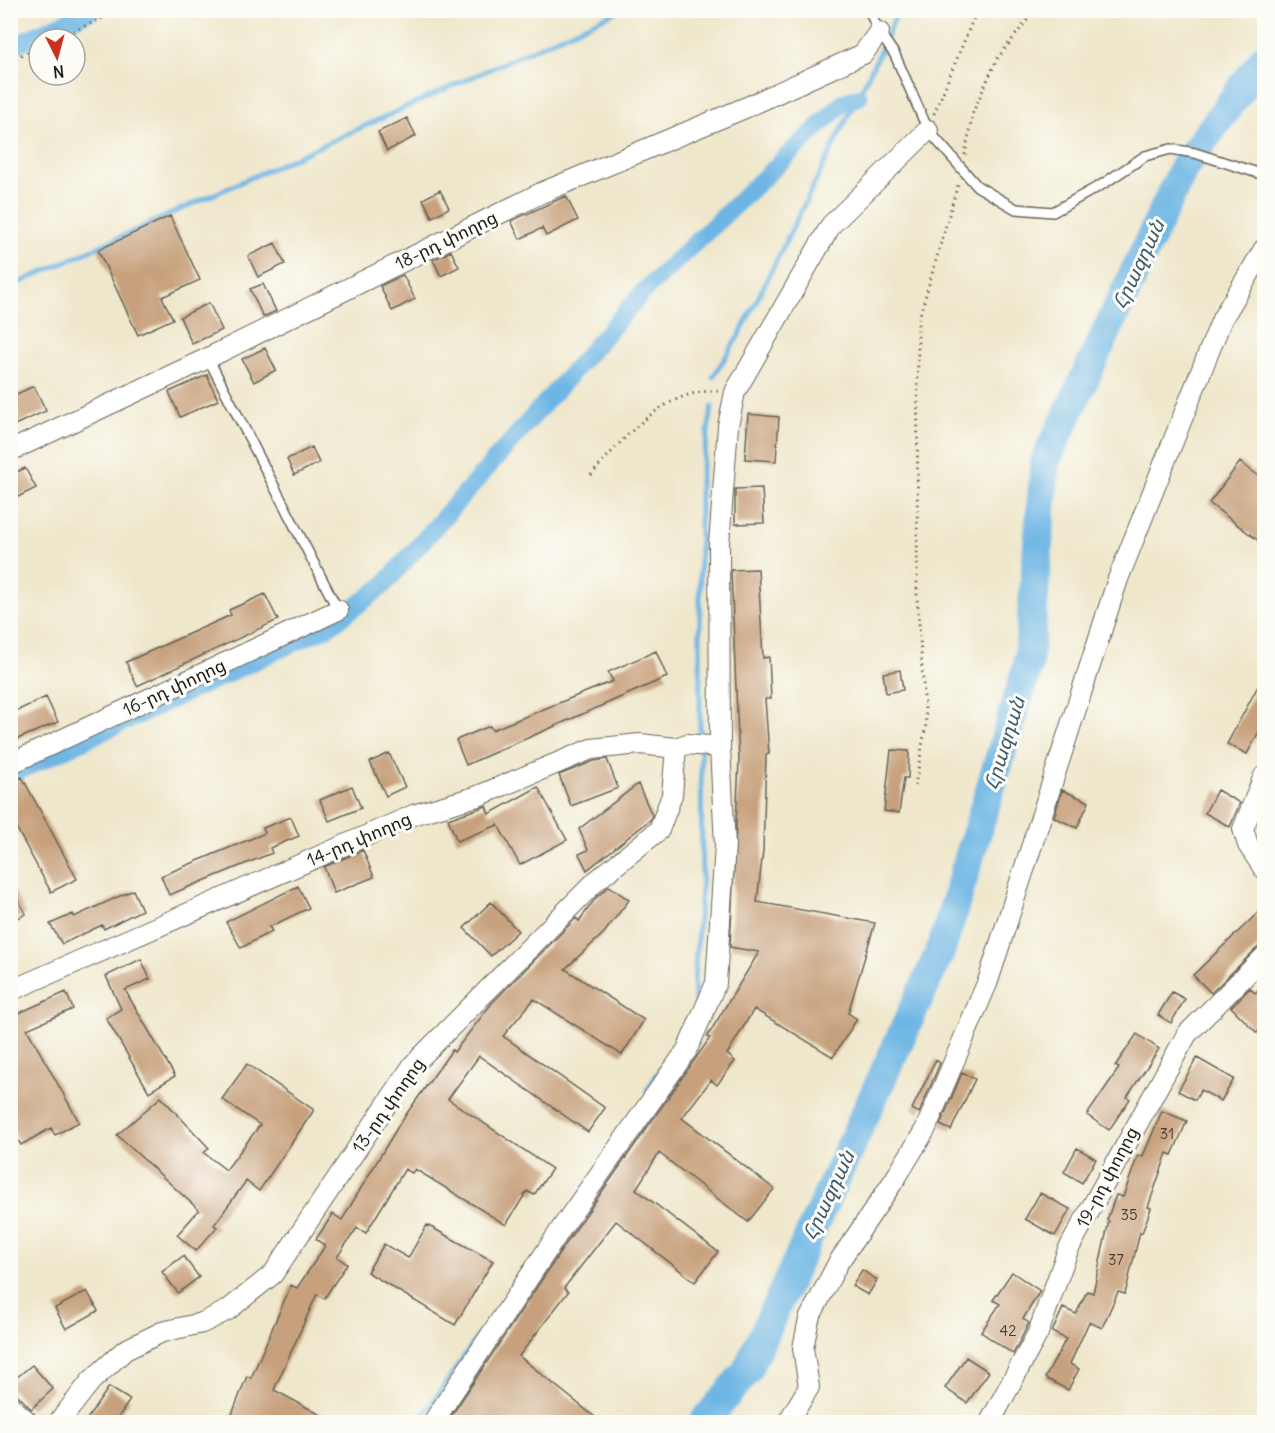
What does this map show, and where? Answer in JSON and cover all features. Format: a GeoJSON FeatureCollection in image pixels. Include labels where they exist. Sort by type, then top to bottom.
{"type":"FeatureCollection","features":[{"type":"Feature","properties":{"kind":"street","name":"18-րդ փողոց"},"geometry":{"type":"LineString","coordinates":[[10,451],[208,358],[541,193],[747,107],[842,64],[862,54],[880,34]]}},
{"type":"Feature","properties":{"kind":"street"},"geometry":{"type":"LineString","coordinates":[[433,1422],[692,1040],[716,983],[725,845],[720,747],[719,544],[729,426],[735,392],[831,225],[928,130]]}},
{"type":"Feature","properties":{"kind":"street"},"geometry":{"type":"LineString","coordinates":[[788,1422],[809,1388],[803,1348],[809,1320],[838,1263],[925,1130],[980,1003],[1118,579],[1222,319],[1264,249]]}},
{"type":"Feature","properties":{"kind":"street","name":"16-րդ փողոց"},"geometry":{"type":"LineString","coordinates":[[10,764],[338,610]]}},
{"type":"Feature","properties":{"kind":"street","name":"14-րդ փողոց"},"geometry":{"type":"LineString","coordinates":[[10,991],[416,814],[478,796],[591,749],[640,744],[676,748],[687,744],[720,747]]}},
{"type":"Feature","properties":{"kind":"street","name":"13-րդ փողոց"},"geometry":{"type":"LineString","coordinates":[[59,1422],[91,1382],[125,1350],[162,1332],[202,1323],[228,1310],[273,1274],[413,1065],[596,881],[659,830],[672,795],[676,748]]}},
{"type":"Feature","properties":{"kind":"street"},"geometry":{"type":"LineString","coordinates":[[1264,776],[1242,829],[1248,845],[1264,869]]}},
{"type":"Feature","properties":{"kind":"street","name":"19-րդ փողոց"},"geometry":{"type":"LineString","coordinates":[[990,1422],[1038,1333],[1068,1250],[1187,1034],[1264,957]]}},
{"type":"Feature","properties":{"kind":"street"},"geometry":{"type":"LineString","coordinates":[[10,1406],[28,1422]]}},
{"type":"Feature","properties":{"kind":"lane"},"geometry":{"type":"LineString","coordinates":[[869,10],[880,34],[891,49],[928,130],[976,186],[1016,209],[1053,212],[1103,184],[1145,156],[1171,149],[1195,153],[1264,175]]}},
{"type":"Feature","properties":{"kind":"lane"},"geometry":{"type":"LineString","coordinates":[[208,358],[338,610]]}},
{"type":"Feature","properties":{"kind":"path"},"geometry":{"type":"LineString","coordinates":[[83,27],[120,10]]}},
{"type":"Feature","properties":{"kind":"path"},"geometry":{"type":"LineString","coordinates":[[928,130],[976,10]]}},
{"type":"Feature","properties":{"kind":"path"},"geometry":{"type":"LineString","coordinates":[[915,786],[926,724],[917,597],[918,322],[963,170],[973,112],[997,59],[1035,10]]}},
{"type":"Feature","properties":{"kind":"path"},"geometry":{"type":"LineString","coordinates":[[10,60],[27,52]]}},
{"type":"Feature","properties":{"kind":"path"},"geometry":{"type":"LineString","coordinates":[[591,475],[631,430],[666,404],[705,391],[735,392]]}},
{"type":"Feature","properties":{"kind":"building"},"geometry":{"type":"Polygon","coordinates":[[[407,118],[416,136],[387,151],[378,132],[407,118]]]}},
{"type":"Feature","properties":{"kind":"building"},"geometry":{"type":"Polygon","coordinates":[[[440,190],[449,208],[432,217],[423,199],[440,190]]]}},
{"type":"Feature","properties":{"kind":"building"},"geometry":{"type":"Polygon","coordinates":[[[566,196],[578,220],[546,236],[542,228],[520,239],[511,221],[566,196]]]}},
{"type":"Feature","properties":{"kind":"building"},"geometry":{"type":"Polygon","coordinates":[[[170,216],[200,280],[162,297],[173,319],[138,335],[98,250],[170,216]]]}},
{"type":"Feature","properties":{"kind":"building"},"geometry":{"type":"Polygon","coordinates":[[[275,243],[285,264],[258,277],[248,256],[275,243]]]}},
{"type":"Feature","properties":{"kind":"building"},"geometry":{"type":"Polygon","coordinates":[[[451,251],[459,267],[441,276],[433,260],[451,251]]]}},
{"type":"Feature","properties":{"kind":"building"},"geometry":{"type":"Polygon","coordinates":[[[403,275],[415,299],[392,311],[380,286],[403,275]]]}},
{"type":"Feature","properties":{"kind":"building"},"geometry":{"type":"Polygon","coordinates":[[[263,284],[276,311],[263,317],[250,289],[263,284]]]}},
{"type":"Feature","properties":{"kind":"building"},"geometry":{"type":"Polygon","coordinates":[[[209,303],[222,330],[192,344],[180,317],[209,303]]]}},
{"type":"Feature","properties":{"kind":"building"},"geometry":{"type":"Polygon","coordinates":[[[265,348],[276,370],[254,382],[242,359],[265,348]]]}},
{"type":"Feature","properties":{"kind":"building"},"geometry":{"type":"Polygon","coordinates":[[[207,375],[218,400],[180,417],[169,392],[207,375]]]}},
{"type":"Feature","properties":{"kind":"building"},"geometry":{"type":"Polygon","coordinates":[[[34,386],[46,411],[10,427],[10,397],[34,386]]]}},
{"type":"Feature","properties":{"kind":"building"},"geometry":{"type":"Polygon","coordinates":[[[748,414],[779,417],[776,461],[745,459],[748,414]]]}},
{"type":"Feature","properties":{"kind":"building"},"geometry":{"type":"Polygon","coordinates":[[[312,447],[319,463],[294,475],[287,459],[312,447]]]}},
{"type":"Feature","properties":{"kind":"building"},"geometry":{"type":"Polygon","coordinates":[[[1240,462],[1264,480],[1264,545],[1209,503],[1240,462]]]}},
{"type":"Feature","properties":{"kind":"building"},"geometry":{"type":"Polygon","coordinates":[[[25,468],[36,488],[10,501],[10,475],[25,468]]]}},
{"type":"Feature","properties":{"kind":"building"},"geometry":{"type":"Polygon","coordinates":[[[762,488],[764,523],[735,524],[735,489],[762,488]]]}},
{"type":"Feature","properties":{"kind":"building"},"geometry":{"type":"Polygon","coordinates":[[[758,569],[763,658],[769,657],[771,699],[765,699],[769,754],[766,755],[763,851],[757,902],[875,923],[848,1013],[857,1019],[833,1057],[754,1009],[727,1054],[735,1061],[717,1085],[711,1080],[682,1118],[774,1189],[748,1222],[659,1153],[636,1189],[718,1252],[695,1282],[616,1221],[564,1288],[568,1292],[519,1356],[601,1422],[447,1422],[573,1233],[710,1038],[707,1037],[759,952],[730,947],[739,761],[731,570],[758,569]]]}},
{"type":"Feature","properties":{"kind":"building"},"geometry":{"type":"Polygon","coordinates":[[[265,594],[278,620],[137,686],[126,662],[231,615],[229,610],[265,594]]]}},
{"type":"Feature","properties":{"kind":"building"},"geometry":{"type":"Polygon","coordinates":[[[656,651],[667,677],[466,765],[456,740],[490,726],[492,730],[613,681],[608,672],[656,651]]]}},
{"type":"Feature","properties":{"kind":"building"},"geometry":{"type":"Polygon","coordinates":[[[900,670],[903,690],[886,693],[883,673],[900,670]]]}},
{"type":"Feature","properties":{"kind":"building"},"geometry":{"type":"Polygon","coordinates":[[[1264,675],[1264,722],[1247,754],[1227,744],[1264,675]]]}},
{"type":"Feature","properties":{"kind":"building"},"geometry":{"type":"Polygon","coordinates":[[[46,697],[58,722],[10,742],[10,714],[46,697]]]}},
{"type":"Feature","properties":{"kind":"building"},"geometry":{"type":"Polygon","coordinates":[[[891,750],[909,751],[908,778],[904,778],[899,813],[884,811],[891,750]]]}},
{"type":"Feature","properties":{"kind":"building"},"geometry":{"type":"Polygon","coordinates":[[[389,753],[405,787],[386,796],[370,762],[389,753]]]}},
{"type":"Feature","properties":{"kind":"building"},"geometry":{"type":"Polygon","coordinates":[[[607,759],[618,788],[571,806],[559,775],[594,761],[607,759]]]}},
{"type":"Feature","properties":{"kind":"building"},"geometry":{"type":"Polygon","coordinates":[[[22,777],[77,879],[51,892],[10,816],[10,784],[22,777]]]}},
{"type":"Feature","properties":{"kind":"building"},"geometry":{"type":"Polygon","coordinates":[[[638,784],[652,815],[650,820],[587,870],[579,854],[588,850],[579,829],[638,784]]]}},
{"type":"Feature","properties":{"kind":"building"},"geometry":{"type":"Polygon","coordinates":[[[352,786],[361,808],[329,821],[320,800],[352,786]]]}},
{"type":"Feature","properties":{"kind":"building"},"geometry":{"type":"Polygon","coordinates":[[[538,787],[567,840],[520,865],[498,825],[457,841],[448,819],[486,806],[489,814],[538,787]]]}},
{"type":"Feature","properties":{"kind":"building"},"geometry":{"type":"Polygon","coordinates":[[[1062,790],[1089,802],[1077,828],[1054,817],[1062,790]]]}},
{"type":"Feature","properties":{"kind":"building"},"geometry":{"type":"Polygon","coordinates":[[[1217,790],[1240,803],[1230,827],[1205,813],[1217,790]]]}},
{"type":"Feature","properties":{"kind":"building"},"geometry":{"type":"Polygon","coordinates":[[[291,817],[299,836],[270,848],[272,853],[169,895],[161,876],[265,833],[263,828],[291,817]]]}},
{"type":"Feature","properties":{"kind":"building"},"geometry":{"type":"Polygon","coordinates":[[[363,850],[374,877],[334,893],[324,867],[363,850]]]}},
{"type":"Feature","properties":{"kind":"building"},"geometry":{"type":"Polygon","coordinates":[[[10,884],[26,914],[10,922],[10,884]]]}},
{"type":"Feature","properties":{"kind":"building"},"geometry":{"type":"Polygon","coordinates":[[[298,886],[309,908],[269,927],[272,931],[241,948],[226,922],[298,886]]]}},
{"type":"Feature","properties":{"kind":"building"},"geometry":{"type":"Polygon","coordinates":[[[609,886],[629,900],[604,933],[565,969],[644,1020],[622,1055],[534,999],[503,1036],[605,1108],[588,1132],[479,1056],[448,1099],[552,1169],[534,1195],[527,1191],[506,1225],[415,1169],[412,1173],[405,1169],[366,1233],[357,1228],[337,1257],[347,1264],[324,1299],[317,1294],[274,1390],[334,1422],[229,1422],[247,1376],[251,1378],[291,1285],[297,1288],[325,1246],[316,1239],[333,1214],[342,1220],[400,1123],[452,1050],[454,1052],[492,1003],[576,918],[579,921],[595,899],[609,886]]]}},
{"type":"Feature","properties":{"kind":"building"},"geometry":{"type":"Polygon","coordinates":[[[133,890],[142,910],[104,929],[102,925],[62,944],[50,924],[73,914],[74,917],[133,890]]]}},
{"type":"Feature","properties":{"kind":"building"},"geometry":{"type":"Polygon","coordinates":[[[491,902],[518,931],[491,956],[464,928],[491,902]]]}},
{"type":"Feature","properties":{"kind":"building"},"geometry":{"type":"Polygon","coordinates":[[[1264,907],[1264,943],[1211,993],[1193,975],[1264,907]]]}},
{"type":"Feature","properties":{"kind":"building"},"geometry":{"type":"Polygon","coordinates":[[[141,959],[150,979],[125,990],[175,1076],[149,1092],[106,1018],[121,1009],[106,976],[141,959]]]}},
{"type":"Feature","properties":{"kind":"building"},"geometry":{"type":"Polygon","coordinates":[[[1264,984],[1264,1026],[1257,1033],[1231,1007],[1250,988],[1255,993],[1264,984]]]}},
{"type":"Feature","properties":{"kind":"building"},"geometry":{"type":"Polygon","coordinates":[[[66,992],[73,1009],[27,1029],[79,1122],[55,1135],[51,1128],[21,1145],[10,1127],[10,1017],[66,992]]]}},
{"type":"Feature","properties":{"kind":"building"},"geometry":{"type":"Polygon","coordinates":[[[1172,992],[1185,999],[1171,1023],[1158,1015],[1172,992]]]}},
{"type":"Feature","properties":{"kind":"building"},"geometry":{"type":"Polygon","coordinates":[[[1137,1034],[1159,1049],[1127,1097],[1130,1099],[1109,1130],[1087,1115],[1119,1068],[1115,1066],[1137,1034]]]}},
{"type":"Feature","properties":{"kind":"building"},"geometry":{"type":"Polygon","coordinates":[[[1197,1058],[1234,1079],[1221,1101],[1201,1090],[1195,1100],[1178,1091],[1197,1058]]]}},
{"type":"Feature","properties":{"kind":"building"},"geometry":{"type":"Polygon","coordinates":[[[936,1060],[940,1063],[919,1113],[912,1109],[936,1060]]]}},
{"type":"Feature","properties":{"kind":"building"},"geometry":{"type":"Polygon","coordinates":[[[247,1064],[314,1110],[259,1191],[246,1181],[214,1225],[217,1227],[196,1251],[177,1235],[199,1210],[117,1135],[161,1097],[209,1148],[204,1153],[226,1170],[260,1125],[222,1099],[247,1064]]]}},
{"type":"Feature","properties":{"kind":"building"},"geometry":{"type":"Polygon","coordinates":[[[962,1073],[975,1079],[951,1130],[940,1125],[962,1073]]]}},
{"type":"Feature","properties":{"kind":"building"},"geometry":{"type":"Polygon","coordinates":[[[1162,1111],[1187,1121],[1172,1155],[1167,1153],[1148,1207],[1151,1208],[1142,1233],[1140,1232],[1125,1294],[1118,1292],[1102,1328],[1089,1322],[1070,1364],[1079,1369],[1068,1390],[1045,1378],[1066,1339],[1052,1332],[1063,1308],[1076,1314],[1087,1291],[1093,1293],[1109,1221],[1107,1220],[1116,1195],[1123,1197],[1138,1155],[1143,1156],[1162,1111]]]}},
{"type":"Feature","properties":{"kind":"building"},"geometry":{"type":"Polygon","coordinates":[[[1077,1148],[1096,1159],[1082,1183],[1064,1172],[1077,1148]]]}},
{"type":"Feature","properties":{"kind":"building"},"geometry":{"type":"Polygon","coordinates":[[[1040,1193],[1070,1209],[1055,1236],[1025,1219],[1040,1193]]]}},
{"type":"Feature","properties":{"kind":"building"},"geometry":{"type":"Polygon","coordinates":[[[427,1225],[493,1261],[455,1325],[367,1272],[384,1244],[408,1258],[427,1225]]]}},
{"type":"Feature","properties":{"kind":"building"},"geometry":{"type":"Polygon","coordinates":[[[183,1256],[199,1277],[178,1293],[162,1272],[183,1256]]]}},
{"type":"Feature","properties":{"kind":"building"},"geometry":{"type":"Polygon","coordinates":[[[862,1270],[877,1280],[868,1295],[852,1286],[862,1270]]]}},
{"type":"Feature","properties":{"kind":"building"},"geometry":{"type":"Polygon","coordinates":[[[1012,1272],[1040,1291],[1023,1319],[1029,1323],[1013,1354],[981,1332],[1000,1304],[993,1300],[1012,1272]]]}},
{"type":"Feature","properties":{"kind":"building"},"geometry":{"type":"Polygon","coordinates":[[[87,1291],[98,1311],[66,1329],[55,1308],[87,1291]]]}},
{"type":"Feature","properties":{"kind":"building"},"geometry":{"type":"Polygon","coordinates":[[[966,1357],[989,1372],[967,1403],[945,1388],[966,1357]]]}},
{"type":"Feature","properties":{"kind":"building"},"geometry":{"type":"Polygon","coordinates":[[[32,1365],[53,1389],[31,1409],[10,1387],[10,1383],[32,1365]]]}},
{"type":"Feature","properties":{"kind":"building"},"geometry":{"type":"Polygon","coordinates":[[[109,1387],[130,1400],[115,1422],[85,1422],[109,1387]]]}},
{"type":"Feature","properties":{"kind":"waterway"},"geometry":{"type":"LineString","coordinates":[[10,47],[92,10]]}},
{"type":"Feature","properties":{"kind":"waterway"},"geometry":{"type":"LineString","coordinates":[[10,287],[620,10]]}},
{"type":"Feature","properties":{"kind":"waterway"},"geometry":{"type":"LineString","coordinates":[[713,377],[741,332],[879,54],[898,10]]}},
{"type":"Feature","properties":{"kind":"waterway","name":"Հրազդան"},"geometry":{"type":"LineString","coordinates":[[704,1422],[746,1372],[941,950],[1028,665],[1045,462],[1185,165],[1264,58]]}},
{"type":"Feature","properties":{"kind":"waterway"},"geometry":{"type":"LineString","coordinates":[[10,775],[330,626],[383,586],[643,292],[844,102],[859,97]]}},
{"type":"Feature","properties":{"kind":"waterway"},"geometry":{"type":"LineString","coordinates":[[700,734],[700,480],[712,407]]}},
{"type":"Feature","properties":{"kind":"waterway"},"geometry":{"type":"LineString","coordinates":[[696,1011],[694,981],[702,879],[701,751]]}},
{"type":"Feature","properties":{"kind":"waterway"},"geometry":{"type":"LineString","coordinates":[[647,1090],[687,1027]]}},
{"type":"Feature","properties":{"kind":"waterway"},"geometry":{"type":"LineString","coordinates":[[419,1422],[479,1335]]}}]}
